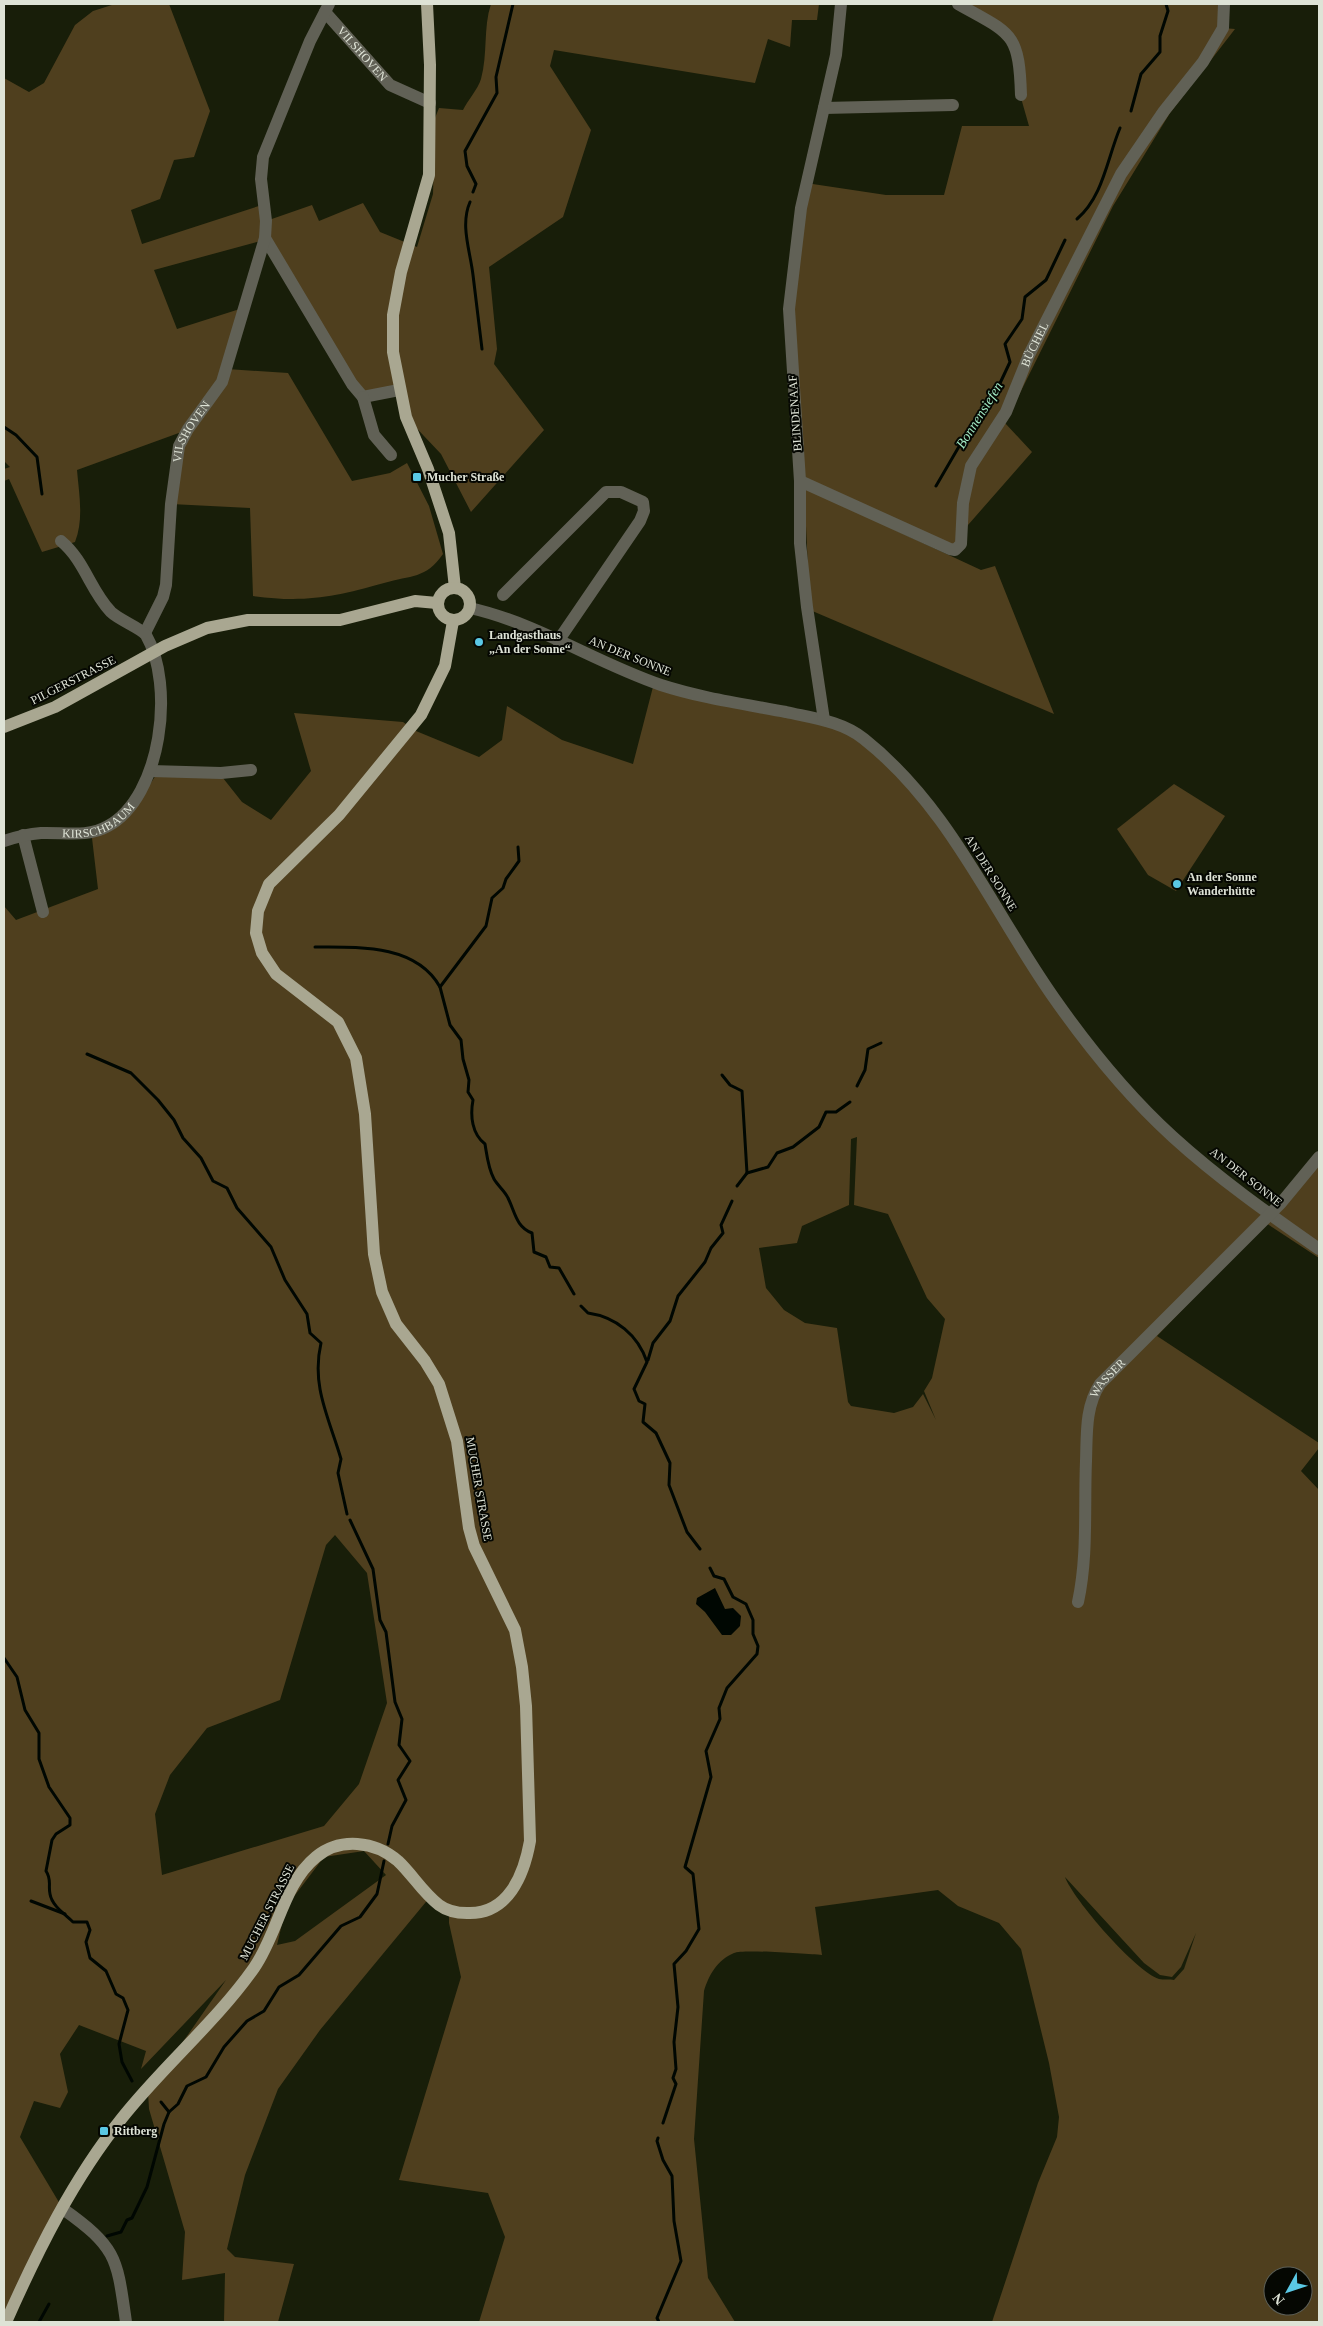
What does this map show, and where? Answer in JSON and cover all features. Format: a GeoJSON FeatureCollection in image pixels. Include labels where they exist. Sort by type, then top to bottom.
{"type":"FeatureCollection","features":[{"type":"Feature","properties":{"kind":"main road"},"geometry":{"type":"LineString","coordinates":[[427,4],[430,103],[429,175],[401,272],[393,315],[393,352],[399,390],[406,417],[441,503],[448,533],[455,588]]}},
{"type":"Feature","properties":{"kind":"main road"},"geometry":{"type":"LineString","coordinates":[[455,588],[465,592],[470,608],[464,618],[453,621],[441,615],[437,603],[441,594],[447,589],[455,588]]}},
{"type":"Feature","properties":{"kind":"main road"},"geometry":{"type":"LineString","coordinates":[[153,652],[207,628],[248,620],[340,620],[415,601],[437,603]]}},
{"type":"Feature","properties":{"kind":"main road","name":"MUCHER STRASSE"},"geometry":{"type":"LineString","coordinates":[[6,2322],[30,2269],[91,2162],[121,2119],[248,1976],[265,1950],[300,1874],[324,1851],[334,1846],[354,1843],[366,1844],[384,1851],[398,1862],[438,1904],[458,1913],[482,1912],[498,1905],[510,1894],[526,1863],[530,1841],[526,1724],[522,1667],[515,1630],[474,1546],[469,1528],[456,1441],[439,1384],[425,1361],[396,1324],[382,1292],[374,1254],[365,1114],[356,1058],[338,1022],[276,974],[262,953],[256,933],[256,920],[260,902],[269,884],[339,816],[421,715],[445,666],[453,621]]}},
{"type":"Feature","properties":{"kind":"main road","name":"PILGERSTRASSE"},"geometry":{"type":"LineString","coordinates":[[4,727],[77,696],[153,652]]}},
{"type":"Feature","properties":{"kind":"street","name":"BLINDENAAF"},"geometry":{"type":"LineString","coordinates":[[824,720],[807,607],[800,543],[800,481],[789,309],[801,208],[836,55],[841,4]]}},
{"type":"Feature","properties":{"kind":"street"},"geometry":{"type":"LineString","coordinates":[[958,4],[1003,30],[1014,43],[1020,61],[1021,95]]}},
{"type":"Feature","properties":{"kind":"street","name":"BÜCHEL"},"geometry":{"type":"LineString","coordinates":[[800,481],[950,549],[954,550],[961,544],[963,503],[971,466],[1006,412],[1029,355],[1120,174],[1164,111],[1203,62],[1223,28],[1224,4]]}},
{"type":"Feature","properties":{"kind":"street","name":"VILSHOVEN"},"geometry":{"type":"LineString","coordinates":[[145,633],[163,597],[166,585],[172,504],[179,446],[222,382],[265,238],[266,221],[261,179],[263,157],[285,99],[327,8],[390,85],[430,103]]}},
{"type":"Feature","properties":{"kind":"street"},"geometry":{"type":"LineString","coordinates":[[824,108],[953,105]]}},
{"type":"Feature","properties":{"kind":"street"},"geometry":{"type":"LineString","coordinates":[[265,238],[352,384],[363,397],[374,435],[391,455]]}},
{"type":"Feature","properties":{"kind":"street"},"geometry":{"type":"LineString","coordinates":[[363,397],[399,390]]}},
{"type":"Feature","properties":{"kind":"street"},"geometry":{"type":"LineString","coordinates":[[503,596],[606,492],[621,492],[643,502],[644,511],[640,520],[558,641]]}},
{"type":"Feature","properties":{"kind":"street"},"geometry":{"type":"LineString","coordinates":[[61,541],[74,553],[112,613],[123,622],[145,633],[153,652]]}},
{"type":"Feature","properties":{"kind":"street","name":"AN DER SONNE"},"geometry":{"type":"LineString","coordinates":[[470,608],[505,617],[661,685],[699,695],[824,720],[862,737],[890,762],[920,794],[961,850],[1052,996],[1084,1040],[1113,1075],[1175,1139],[1269,1214],[1319,1248]]}},
{"type":"Feature","properties":{"kind":"street","name":"KIRSCHBAUM"},"geometry":{"type":"LineString","coordinates":[[4,841],[24,835],[86,833],[109,826],[118,820],[135,800],[151,771],[155,757],[160,717],[159,684],[153,652]]}},
{"type":"Feature","properties":{"kind":"street"},"geometry":{"type":"LineString","coordinates":[[151,771],[221,773],[251,770]]}},
{"type":"Feature","properties":{"kind":"street"},"geometry":{"type":"LineString","coordinates":[[24,835],[43,912]]}},
{"type":"Feature","properties":{"kind":"street","name":"WASSER"},"geometry":{"type":"LineString","coordinates":[[1078,1602],[1084,1549],[1088,1424],[1093,1394],[1100,1384],[1281,1203],[1319,1157]]}},
{"type":"Feature","properties":{"kind":"street"},"geometry":{"type":"LineString","coordinates":[[63,2209],[92,2231],[110,2250],[119,2272],[126,2322]]}},
{"type":"Feature","properties":{"kind":"shaded area"},"geometry":{"type":"Polygon","coordinates":[[[115,4],[169,4],[210,111],[194,157],[174,160],[160,199],[131,210],[142,244],[265,204],[266,221],[312,205],[319,221],[363,203],[380,232],[417,247],[433,194],[435,118],[439,108],[463,110],[480,83],[491,4],[819,4],[817,20],[792,20],[790,47],[768,39],[755,83],[554,50],[550,66],[591,130],[563,217],[489,267],[497,349],[494,364],[544,430],[471,512],[441,454],[406,417],[399,391],[363,397],[264,240],[154,270],[177,329],[246,307],[227,369],[288,373],[352,481],[390,473],[407,463],[429,506],[443,554],[437,562],[424,572],[350,592],[304,599],[288,599],[253,596],[250,508],[171,504],[187,430],[77,470],[80,515],[75,542],[42,552],[9,479],[4,481],[4,469],[10,467],[4,461],[4,78],[29,92],[44,83],[75,25],[93,11],[115,4]]]}},
{"type":"Feature","properties":{"kind":"shaded area"},"geometry":{"type":"Polygon","coordinates":[[[958,4],[1230,4],[1223,28],[1235,29],[1170,113],[1113,206],[1005,423],[1032,452],[968,525],[958,542],[951,546],[804,479],[789,309],[806,183],[886,195],[944,195],[962,126],[1029,126],[1021,98],[1014,43],[958,4]]]}},
{"type":"Feature","properties":{"kind":"shaded area"},"geometry":{"type":"Polygon","coordinates":[[[804,484],[897,531],[981,570],[995,566],[1054,714],[810,610],[804,484]]]}},
{"type":"Feature","properties":{"kind":"shaded area"},"geometry":{"type":"Polygon","coordinates":[[[654,683],[841,726],[920,794],[1023,951],[1124,1087],[1269,1214],[1319,1157],[1319,1258],[1266,1223],[1157,1336],[1319,1443],[1319,1448],[1301,1471],[1319,1490],[1319,2322],[992,2322],[1038,2183],[1057,2137],[1059,2117],[1049,2063],[1021,1949],[999,1923],[958,1906],[938,1890],[815,1907],[822,1955],[762,1952],[734,1953],[718,1964],[708,1979],[704,1991],[694,2139],[708,2278],[735,2322],[479,2322],[505,2237],[488,2193],[399,2180],[461,1977],[449,1923],[449,1911],[430,1897],[320,2030],[278,2089],[245,2175],[227,2249],[235,2257],[294,2264],[278,2322],[224,2322],[225,2273],[182,2280],[185,2232],[149,2109],[148,2092],[226,1980],[141,2069],[146,2051],[79,2025],[60,2054],[68,2092],[60,2108],[34,2101],[20,2137],[63,2209],[4,2317],[4,906],[16,920],[98,889],[92,838],[138,803],[156,775],[223,778],[242,802],[271,820],[311,771],[294,713],[403,722],[416,731],[479,757],[502,740],[507,706],[562,740],[633,764],[654,683]],[[857,1137],[851,1139],[849,1205],[802,1226],[797,1243],[759,1248],[766,1288],[784,1310],[805,1323],[837,1328],[848,1402],[851,1406],[894,1413],[913,1407],[923,1394],[936,1420],[924,1391],[932,1378],[945,1319],[927,1298],[888,1214],[854,1205],[857,1137]],[[335,1535],[326,1545],[280,1700],[207,1728],[170,1775],[155,1814],[162,1875],[324,1826],[359,1784],[387,1703],[367,1573],[335,1535]],[[364,1851],[324,1857],[286,1907],[277,1945],[295,1941],[386,1875],[364,1851]],[[1065,1877],[1070,1887],[1106,1933],[1135,1963],[1148,1973],[1159,1979],[1174,1980],[1184,1969],[1196,1933],[1181,1967],[1172,1977],[1160,1975],[1144,1963],[1065,1877]]]}},
{"type":"Feature","properties":{"kind":"shaded area"},"geometry":{"type":"Polygon","coordinates":[[[1174,784],[1225,816],[1176,891],[1148,875],[1117,829],[1174,784]]]}},
{"type":"Feature","properties":{"kind":"shaded area"},"geometry":{"type":"Polygon","coordinates":[[[715,1588],[725,1609],[733,1608],[741,1616],[740,1626],[731,1635],[722,1635],[705,1612],[696,1604],[697,1598],[715,1588]]]}},
{"type":"Feature","properties":{"kind":"waterway"},"geometry":{"type":"LineString","coordinates":[[473,192],[476,184],[467,166],[465,151],[497,93],[496,77],[513,4]]}},
{"type":"Feature","properties":{"kind":"waterway","name":"Bonnensiefen"},"geometry":{"type":"LineString","coordinates":[[1131,111],[1141,74],[1160,52],[1160,36],[1168,11],[1166,4]]}},
{"type":"Feature","properties":{"kind":"waterway","name":"Bonnensiefen"},"geometry":{"type":"LineString","coordinates":[[1077,219],[1086,210],[1099,189],[1120,128]]}},
{"type":"Feature","properties":{"kind":"waterway"},"geometry":{"type":"LineString","coordinates":[[470,202],[467,211],[466,229],[482,349]]}},
{"type":"Feature","properties":{"kind":"waterway","name":"Bonnensiefen"},"geometry":{"type":"LineString","coordinates":[[936,486],[975,419],[993,398],[1010,362],[1005,344],[1022,319],[1025,297],[1046,280],[1065,240]]}},
{"type":"Feature","properties":{"kind":"waterway"},"geometry":{"type":"LineString","coordinates":[[4,427],[16,435],[37,457],[42,494]]}},
{"type":"Feature","properties":{"kind":"waterway"},"geometry":{"type":"LineString","coordinates":[[518,847],[519,861],[506,879],[503,888],[492,898],[486,926],[440,987],[450,1025],[461,1040],[463,1059],[469,1080],[468,1092],[473,1100],[473,1124],[477,1135],[485,1144],[492,1175],[507,1195],[519,1223],[532,1233],[534,1252],[546,1257],[550,1267],[559,1268],[574,1294]]}},
{"type":"Feature","properties":{"kind":"waterway"},"geometry":{"type":"LineString","coordinates":[[315,947],[367,948],[401,955],[430,973],[440,987]]}},
{"type":"Feature","properties":{"kind":"waterway"},"geometry":{"type":"LineString","coordinates":[[857,1086],[865,1070],[868,1049],[881,1043]]}},
{"type":"Feature","properties":{"kind":"waterway"},"geometry":{"type":"LineString","coordinates":[[87,1054],[131,1073],[158,1100],[174,1120],[183,1138],[201,1158],[213,1181],[227,1188],[237,1208],[271,1247],[285,1280],[307,1314],[310,1333],[321,1343],[318,1359],[320,1388],[341,1459],[338,1473],[347,1514]]}},
{"type":"Feature","properties":{"kind":"waterway"},"geometry":{"type":"LineString","coordinates":[[722,1075],[730,1085],[742,1091],[747,1173],[737,1186]]}},
{"type":"Feature","properties":{"kind":"waterway"},"geometry":{"type":"LineString","coordinates":[[747,1173],[768,1167],[777,1153],[793,1147],[819,1127],[826,1112],[836,1112],[850,1102]]}},
{"type":"Feature","properties":{"kind":"waterway"},"geometry":{"type":"LineString","coordinates":[[648,1360],[653,1343],[670,1321],[678,1296],[705,1262],[711,1248],[723,1233],[721,1225],[732,1201]]}},
{"type":"Feature","properties":{"kind":"waterway"},"geometry":{"type":"LineString","coordinates":[[581,1306],[588,1313],[617,1323],[632,1336],[643,1352],[647,1362],[634,1389],[639,1401],[645,1404],[643,1422],[656,1433],[670,1463],[669,1485],[687,1532],[700,1549]]}},
{"type":"Feature","properties":{"kind":"waterway"},"geometry":{"type":"LineString","coordinates":[[350,1520],[373,1569],[380,1620],[386,1632],[395,1702],[402,1719],[399,1745],[410,1761],[398,1780],[406,1800],[392,1826],[388,1844]]}},
{"type":"Feature","properties":{"kind":"waterway"},"geometry":{"type":"LineString","coordinates":[[663,2123],[676,2084],[673,2078],[676,2069],[674,2042],[678,2007],[674,1964],[686,1951],[699,1929],[693,1874],[685,1867],[711,1777],[706,1751],[720,1719],[719,1708],[727,1688],[757,1654],[758,1646],[753,1634],[753,1620],[746,1604],[733,1597],[724,1579],[714,1576],[710,1568]]}},
{"type":"Feature","properties":{"kind":"waterway"},"geometry":{"type":"LineString","coordinates":[[4,1658],[17,1677],[25,1710],[39,1733],[39,1759],[49,1787],[70,1818],[70,1825],[56,1834],[52,1840],[46,1871],[50,1882],[51,1898],[56,1906],[73,1922],[87,1922],[90,1930],[86,1942],[90,1958],[106,1971],[116,1994],[123,1998],[128,2010],[119,2044],[122,2062],[132,2081]]}},
{"type":"Feature","properties":{"kind":"waterway"},"geometry":{"type":"LineString","coordinates":[[107,2236],[121,2232],[127,2220],[132,2218],[147,2187],[164,2124],[169,2112],[178,2104],[187,2086],[206,2077],[224,2047],[247,2021],[264,2011],[279,1987],[299,1975],[341,1926],[360,1917],[377,1894],[384,1861]]}},
{"type":"Feature","properties":{"kind":"waterway"},"geometry":{"type":"LineString","coordinates":[[31,1901],[65,1914]]}},
{"type":"Feature","properties":{"kind":"waterway"},"geometry":{"type":"LineString","coordinates":[[161,2102],[169,2112]]}},
{"type":"Feature","properties":{"kind":"waterway"},"geometry":{"type":"LineString","coordinates":[[658,2138],[657,2141],[663,2160],[672,2176],[674,2221],[681,2261],[657,2318],[659,2322]]}},
{"type":"Feature","properties":{"kind":"waterway"},"geometry":{"type":"LineString","coordinates":[[39,2322],[49,2304]]}},
{"type":"Feature","properties":{"kind":"place","name":"Mucher Straße"},"geometry":{"type":"Point","coordinates":[417,477]}},
{"type":"Feature","properties":{"kind":"place","name":"Landgasthaus „An der Sonne“"},"geometry":{"type":"Point","coordinates":[479,642]}},
{"type":"Feature","properties":{"kind":"place","name":"An der Sonne Wanderhütte"},"geometry":{"type":"Point","coordinates":[1177,884]}},
{"type":"Feature","properties":{"kind":"place","name":"Rittberg"},"geometry":{"type":"Point","coordinates":[104,2131]}}]}
